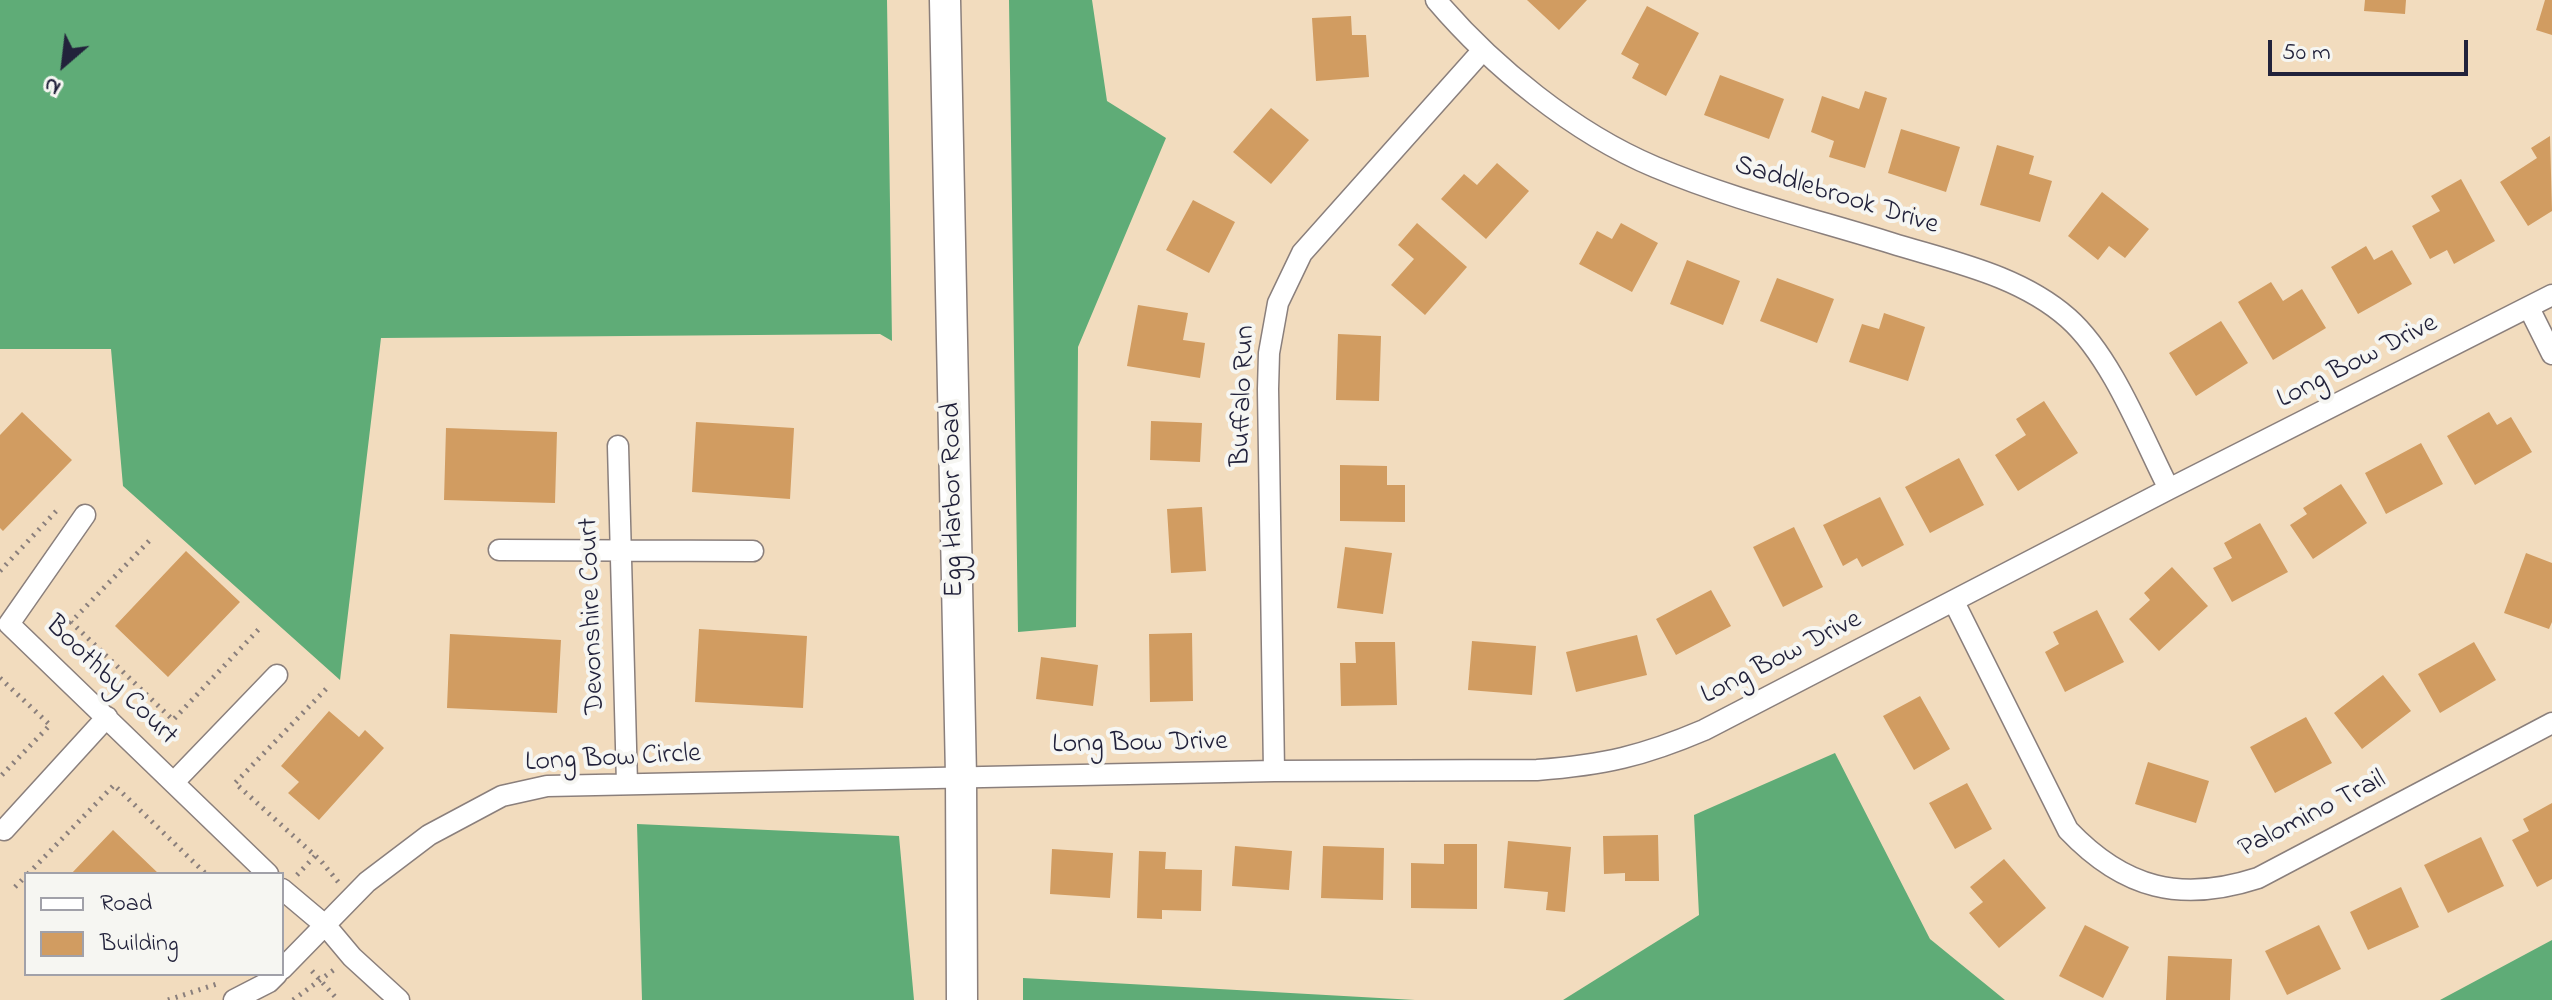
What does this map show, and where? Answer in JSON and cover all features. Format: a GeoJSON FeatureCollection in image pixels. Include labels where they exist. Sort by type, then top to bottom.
{"type":"FeatureCollection","features":[{"type":"Feature","properties":{"kind":"main road","name":"Egg Harbor Road"},"geometry":{"type":"LineString","coordinates":[[945,0],[961,776],[962,1000]]}},
{"type":"Feature","properties":{"kind":"street","name":"Saddlebrook Drive"},"geometry":{"type":"LineString","coordinates":[[1436,0],[1483,50],[1561,113],[1623,152],[1690,180],[1993,274],[2046,302],[2068,318],[2106,365],[2169,489]]}},
{"type":"Feature","properties":{"kind":"street","name":"Buffalo Run"},"geometry":{"type":"LineString","coordinates":[[1274,771],[1268,389],[1269,353],[1278,303],[1302,253],[1483,50]]}},
{"type":"Feature","properties":{"kind":"street","name":"Long Bow Drive"},"geometry":{"type":"LineString","coordinates":[[961,776],[1537,770],[1579,767],[1641,756],[1704,730],[2552,295]]}},
{"type":"Feature","properties":{"kind":"street"},"geometry":{"type":"LineString","coordinates":[[2529,308],[2552,354]]}},
{"type":"Feature","properties":{"kind":"street","name":"Devonshire Court"},"geometry":{"type":"LineString","coordinates":[[618,446],[627,784]]}},
{"type":"Feature","properties":{"kind":"street","name":"Boothby Court"},"geometry":{"type":"LineString","coordinates":[[85,515],[9,624],[266,872]]}},
{"type":"Feature","properties":{"kind":"street"},"geometry":{"type":"LineString","coordinates":[[499,550],[753,551]]}},
{"type":"Feature","properties":{"kind":"street","name":"Palomino Trail"},"geometry":{"type":"LineString","coordinates":[[1954,602],[2068,830],[2090,853],[2113,869],[2138,881],[2166,888],[2196,891],[2230,887],[2258,878],[2552,723]]}},
{"type":"Feature","properties":{"kind":"street"},"geometry":{"type":"LineString","coordinates":[[174,782],[277,675]]}},
{"type":"Feature","properties":{"kind":"street"},"geometry":{"type":"LineString","coordinates":[[4,830],[107,717]]}},
{"type":"Feature","properties":{"kind":"street","name":"Long Bow Circle"},"geometry":{"type":"LineString","coordinates":[[284,967],[367,882],[429,835],[502,796],[547,786],[961,776]]}},
{"type":"Feature","properties":{"kind":"street"},"geometry":{"type":"LineString","coordinates":[[284,891],[326,926],[352,957],[399,1000]]}},
{"type":"Feature","properties":{"kind":"street"},"geometry":{"type":"LineString","coordinates":[[234,1000],[275,976]]}},
{"type":"Feature","properties":{"kind":"path"},"geometry":{"type":"LineString","coordinates":[[0,571],[62,504]]}},
{"type":"Feature","properties":{"kind":"path"},"geometry":{"type":"LineString","coordinates":[[149,541],[71,622],[173,720],[259,629]]}},
{"type":"Feature","properties":{"kind":"path"},"geometry":{"type":"LineString","coordinates":[[0,678],[50,725],[0,777]]}},
{"type":"Feature","properties":{"kind":"path"},"geometry":{"type":"LineString","coordinates":[[326,689],[235,783],[321,861],[352,899]]}},
{"type":"Feature","properties":{"kind":"path"},"geometry":{"type":"LineString","coordinates":[[30,872],[114,785],[204,872]]}},
{"type":"Feature","properties":{"kind":"path"},"geometry":{"type":"LineString","coordinates":[[15,887],[24,878]]}},
{"type":"Feature","properties":{"kind":"path"},"geometry":{"type":"LineString","coordinates":[[293,1000],[352,957]]}},
{"type":"Feature","properties":{"kind":"path"},"geometry":{"type":"LineString","coordinates":[[168,1000],[226,980]]}},
{"type":"Feature","properties":{"kind":"green space"},"geometry":{"type":"Polygon","coordinates":[[[0,0],[887,0],[892,341],[880,334],[381,338],[340,680],[123,486],[111,349],[0,349],[0,0]]]}},
{"type":"Feature","properties":{"kind":"green space"},"geometry":{"type":"Polygon","coordinates":[[[1009,0],[1092,0],[1107,101],[1166,138],[1078,347],[1076,627],[1018,632],[1009,0]]]}},
{"type":"Feature","properties":{"kind":"green space"},"geometry":{"type":"Polygon","coordinates":[[[1835,753],[1930,939],[2005,1000],[1563,1000],[1699,915],[1694,815],[1835,753]]]}},
{"type":"Feature","properties":{"kind":"green space"},"geometry":{"type":"Polygon","coordinates":[[[637,824],[899,836],[914,1000],[642,1000],[637,824]]]}},
{"type":"Feature","properties":{"kind":"green space"},"geometry":{"type":"Polygon","coordinates":[[[2552,940],[2552,1000],[2440,1000],[2552,940]]]}},
{"type":"Feature","properties":{"kind":"green space"},"geometry":{"type":"Polygon","coordinates":[[[1023,978],[1415,1000],[1023,1000],[1023,978]]]}},
{"type":"Feature","properties":{"kind":"building"},"geometry":{"type":"Polygon","coordinates":[[[1527,0],[1587,0],[1559,30],[1527,0]]]}},
{"type":"Feature","properties":{"kind":"building"},"geometry":{"type":"Polygon","coordinates":[[[2365,0],[2406,0],[2405,14],[2364,11],[2365,0]]]}},
{"type":"Feature","properties":{"kind":"building"},"geometry":{"type":"Polygon","coordinates":[[[2545,0],[2552,0],[2552,35],[2536,30],[2545,0]]]}},
{"type":"Feature","properties":{"kind":"building"},"geometry":{"type":"Polygon","coordinates":[[[1647,6],[1699,33],[1666,96],[1632,78],[1639,64],[1621,54],[1647,6]]]}},
{"type":"Feature","properties":{"kind":"building"},"geometry":{"type":"Polygon","coordinates":[[[1351,16],[1352,35],[1366,35],[1369,77],[1316,81],[1312,18],[1351,16]]]}},
{"type":"Feature","properties":{"kind":"building"},"geometry":{"type":"Polygon","coordinates":[[[1720,75],[1784,99],[1769,139],[1704,115],[1720,75]]]}},
{"type":"Feature","properties":{"kind":"building"},"geometry":{"type":"Polygon","coordinates":[[[1865,91],[1887,98],[1865,168],[1829,157],[1834,141],[1811,132],[1822,96],[1859,109],[1865,91]]]}},
{"type":"Feature","properties":{"kind":"building"},"geometry":{"type":"Polygon","coordinates":[[[1271,108],[1309,140],[1271,184],[1233,152],[1271,108]]]}},
{"type":"Feature","properties":{"kind":"building"},"geometry":{"type":"Polygon","coordinates":[[[1901,129],[1960,147],[1946,192],[1888,173],[1901,129]]]}},
{"type":"Feature","properties":{"kind":"building"},"geometry":{"type":"Polygon","coordinates":[[[2550,136],[2552,211],[2528,226],[2500,182],[2537,158],[2531,148],[2550,136]]]}},
{"type":"Feature","properties":{"kind":"building"},"geometry":{"type":"Polygon","coordinates":[[[1997,145],[2034,156],[2029,174],[2052,181],[2040,222],[1980,205],[1997,145]]]}},
{"type":"Feature","properties":{"kind":"building"},"geometry":{"type":"Polygon","coordinates":[[[1497,163],[1529,191],[1486,239],[1441,199],[1464,174],[1477,185],[1497,163]]]}},
{"type":"Feature","properties":{"kind":"building"},"geometry":{"type":"Polygon","coordinates":[[[2461,179],[2495,241],[2454,264],[2447,250],[2430,259],[2412,226],[2440,211],[2431,196],[2461,179]]]}},
{"type":"Feature","properties":{"kind":"building"},"geometry":{"type":"Polygon","coordinates":[[[2102,192],[2149,229],[2125,258],[2109,246],[2098,260],[2068,236],[2102,192]]]}},
{"type":"Feature","properties":{"kind":"building"},"geometry":{"type":"Polygon","coordinates":[[[1193,200],[1235,222],[1209,273],[1166,250],[1193,200]]]}},
{"type":"Feature","properties":{"kind":"building"},"geometry":{"type":"Polygon","coordinates":[[[1417,223],[1467,267],[1425,315],[1391,285],[1414,259],[1398,245],[1417,223]]]}},
{"type":"Feature","properties":{"kind":"building"},"geometry":{"type":"Polygon","coordinates":[[[1621,223],[1658,243],[1632,292],[1579,264],[1597,231],[1612,239],[1621,223]]]}},
{"type":"Feature","properties":{"kind":"building"},"geometry":{"type":"Polygon","coordinates":[[[2366,246],[2374,260],[2392,250],[2412,284],[2358,314],[2331,267],[2366,246]]]}},
{"type":"Feature","properties":{"kind":"building"},"geometry":{"type":"Polygon","coordinates":[[[1687,260],[1740,281],[1723,325],[1670,304],[1687,260]]]}},
{"type":"Feature","properties":{"kind":"building"},"geometry":{"type":"Polygon","coordinates":[[[1777,278],[1834,299],[1817,343],[1760,321],[1777,278]]]}},
{"type":"Feature","properties":{"kind":"building"},"geometry":{"type":"Polygon","coordinates":[[[2271,282],[2283,301],[2302,289],[2326,328],[2273,360],[2238,302],[2271,282]]]}},
{"type":"Feature","properties":{"kind":"building"},"geometry":{"type":"Polygon","coordinates":[[[1138,305],[1188,313],[1183,340],[1205,343],[1200,378],[1127,366],[1138,305]]]}},
{"type":"Feature","properties":{"kind":"building"},"geometry":{"type":"Polygon","coordinates":[[[1884,313],[1925,327],[1908,381],[1849,362],[1862,324],[1879,329],[1884,313]]]}},
{"type":"Feature","properties":{"kind":"building"},"geometry":{"type":"Polygon","coordinates":[[[2221,321],[2248,363],[2196,396],[2169,353],[2221,321]]]}},
{"type":"Feature","properties":{"kind":"building"},"geometry":{"type":"Polygon","coordinates":[[[1338,334],[1381,336],[1379,401],[1336,400],[1338,334]]]}},
{"type":"Feature","properties":{"kind":"building"},"geometry":{"type":"Polygon","coordinates":[[[2044,401],[2078,453],[2018,491],[1995,455],[2026,435],[2016,419],[2044,401]]]}},
{"type":"Feature","properties":{"kind":"building"},"geometry":{"type":"Polygon","coordinates":[[[22,412],[72,460],[3,531],[0,528],[0,435],[22,412]]]}},
{"type":"Feature","properties":{"kind":"building"},"geometry":{"type":"Polygon","coordinates":[[[2489,412],[2497,425],[2511,417],[2532,452],[2475,485],[2447,436],[2489,412]]]}},
{"type":"Feature","properties":{"kind":"building"},"geometry":{"type":"Polygon","coordinates":[[[1151,421],[1202,423],[1200,462],[1150,460],[1151,421]]]}},
{"type":"Feature","properties":{"kind":"building"},"geometry":{"type":"Polygon","coordinates":[[[696,422],[794,428],[790,499],[692,492],[696,422]]]}},
{"type":"Feature","properties":{"kind":"building"},"geometry":{"type":"Polygon","coordinates":[[[446,428],[557,432],[555,503],[444,500],[446,428]]]}},
{"type":"Feature","properties":{"kind":"building"},"geometry":{"type":"Polygon","coordinates":[[[2421,443],[2443,484],[2386,514],[2365,473],[2421,443]]]}},
{"type":"Feature","properties":{"kind":"building"},"geometry":{"type":"Polygon","coordinates":[[[1959,458],[1984,505],[1930,533],[1905,487],[1959,458]]]}},
{"type":"Feature","properties":{"kind":"building"},"geometry":{"type":"Polygon","coordinates":[[[1340,465],[1387,466],[1387,485],[1405,485],[1405,522],[1340,521],[1340,465]]]}},
{"type":"Feature","properties":{"kind":"building"},"geometry":{"type":"Polygon","coordinates":[[[2341,484],[2367,523],[2313,559],[2290,525],[2307,514],[2303,508],[2341,484]]]}},
{"type":"Feature","properties":{"kind":"building"},"geometry":{"type":"Polygon","coordinates":[[[1880,497],[1904,545],[1862,567],[1857,558],[1843,566],[1823,525],[1880,497]]]}},
{"type":"Feature","properties":{"kind":"building"},"geometry":{"type":"Polygon","coordinates":[[[1202,507],[1206,571],[1171,573],[1167,509],[1202,507]]]}},
{"type":"Feature","properties":{"kind":"building"},"geometry":{"type":"Polygon","coordinates":[[[2260,523],[2288,572],[2232,602],[2213,568],[2232,558],[2224,543],[2260,523]]]}},
{"type":"Feature","properties":{"kind":"building"},"geometry":{"type":"Polygon","coordinates":[[[1794,527],[1823,587],[1783,607],[1753,547],[1794,527]]]}},
{"type":"Feature","properties":{"kind":"building"},"geometry":{"type":"Polygon","coordinates":[[[1345,547],[1392,553],[1383,614],[1337,608],[1345,547]]]}},
{"type":"Feature","properties":{"kind":"building"},"geometry":{"type":"Polygon","coordinates":[[[186,551],[240,602],[168,677],[115,626],[186,551]]]}},
{"type":"Feature","properties":{"kind":"building"},"geometry":{"type":"Polygon","coordinates":[[[2526,553],[2552,563],[2552,622],[2549,629],[2504,613],[2526,553]]]}},
{"type":"Feature","properties":{"kind":"building"},"geometry":{"type":"Polygon","coordinates":[[[2172,567],[2208,606],[2159,651],[2129,619],[2150,600],[2144,593],[2172,567]]]}},
{"type":"Feature","properties":{"kind":"building"},"geometry":{"type":"Polygon","coordinates":[[[1711,590],[1731,626],[1676,655],[1656,619],[1711,590]]]}},
{"type":"Feature","properties":{"kind":"building"},"geometry":{"type":"Polygon","coordinates":[[[2097,610],[2124,662],[2065,692],[2045,652],[2059,644],[2053,632],[2097,610]]]}},
{"type":"Feature","properties":{"kind":"building"},"geometry":{"type":"Polygon","coordinates":[[[699,629],[807,636],[803,708],[695,702],[699,629]]]}},
{"type":"Feature","properties":{"kind":"building"},"geometry":{"type":"Polygon","coordinates":[[[1192,633],[1193,701],[1150,702],[1149,634],[1192,633]]]}},
{"type":"Feature","properties":{"kind":"building"},"geometry":{"type":"Polygon","coordinates":[[[450,634],[561,640],[557,713],[447,708],[450,634]]]}},
{"type":"Feature","properties":{"kind":"building"},"geometry":{"type":"Polygon","coordinates":[[[1637,635],[1647,675],[1576,692],[1566,652],[1637,635]]]}},
{"type":"Feature","properties":{"kind":"building"},"geometry":{"type":"Polygon","coordinates":[[[1472,641],[1536,646],[1532,695],[1468,690],[1472,641]]]}},
{"type":"Feature","properties":{"kind":"building"},"geometry":{"type":"Polygon","coordinates":[[[1355,642],[1395,642],[1397,705],[1341,706],[1340,663],[1356,663],[1355,642]]]}},
{"type":"Feature","properties":{"kind":"building"},"geometry":{"type":"Polygon","coordinates":[[[2474,642],[2496,680],[2440,713],[2418,674],[2474,642]]]}},
{"type":"Feature","properties":{"kind":"building"},"geometry":{"type":"Polygon","coordinates":[[[1041,657],[1098,665],[1093,706],[1036,699],[1041,657]]]}},
{"type":"Feature","properties":{"kind":"building"},"geometry":{"type":"Polygon","coordinates":[[[2383,675],[2411,711],[2362,749],[2334,713],[2383,675]]]}},
{"type":"Feature","properties":{"kind":"building"},"geometry":{"type":"Polygon","coordinates":[[[1920,696],[1950,749],[1914,770],[1883,716],[1920,696]]]}},
{"type":"Feature","properties":{"kind":"building"},"geometry":{"type":"Polygon","coordinates":[[[329,711],[359,737],[365,730],[384,748],[319,820],[288,793],[299,782],[281,766],[329,711]]]}},
{"type":"Feature","properties":{"kind":"building"},"geometry":{"type":"Polygon","coordinates":[[[2306,717],[2332,763],[2275,793],[2250,747],[2306,717]]]}},
{"type":"Feature","properties":{"kind":"building"},"geometry":{"type":"Polygon","coordinates":[[[2148,762],[2209,781],[2196,823],[2135,804],[2148,762]]]}},
{"type":"Feature","properties":{"kind":"building"},"geometry":{"type":"Polygon","coordinates":[[[1967,783],[1992,829],[1955,849],[1929,803],[1967,783]]]}},
{"type":"Feature","properties":{"kind":"building"},"geometry":{"type":"Polygon","coordinates":[[[2552,803],[2552,879],[2537,887],[2512,840],[2529,831],[2523,819],[2552,803]]]}},
{"type":"Feature","properties":{"kind":"building"},"geometry":{"type":"Polygon","coordinates":[[[113,830],[157,872],[73,872],[113,830]]]}},
{"type":"Feature","properties":{"kind":"building"},"geometry":{"type":"Polygon","coordinates":[[[1658,835],[1659,881],[1625,881],[1625,873],[1604,874],[1603,836],[1658,835]]]}},
{"type":"Feature","properties":{"kind":"building"},"geometry":{"type":"Polygon","coordinates":[[[2481,837],[2504,886],[2448,913],[2424,865],[2481,837]]]}},
{"type":"Feature","properties":{"kind":"building"},"geometry":{"type":"Polygon","coordinates":[[[1508,841],[1571,847],[1565,912],[1546,910],[1548,892],[1504,888],[1508,841]]]}},
{"type":"Feature","properties":{"kind":"building"},"geometry":{"type":"Polygon","coordinates":[[[1444,844],[1477,844],[1477,909],[1411,908],[1411,863],[1444,864],[1444,844]]]}},
{"type":"Feature","properties":{"kind":"building"},"geometry":{"type":"Polygon","coordinates":[[[1235,846],[1292,851],[1289,890],[1232,886],[1235,846]]]}},
{"type":"Feature","properties":{"kind":"building"},"geometry":{"type":"Polygon","coordinates":[[[1323,846],[1384,848],[1383,900],[1321,898],[1323,846]]]}},
{"type":"Feature","properties":{"kind":"building"},"geometry":{"type":"Polygon","coordinates":[[[1052,849],[1113,853],[1110,898],[1050,894],[1052,849]]]}},
{"type":"Feature","properties":{"kind":"building"},"geometry":{"type":"Polygon","coordinates":[[[1139,851],[1166,852],[1165,869],[1202,870],[1201,911],[1162,910],[1162,919],[1137,918],[1139,851]]]}},
{"type":"Feature","properties":{"kind":"building"},"geometry":{"type":"Polygon","coordinates":[[[2004,859],[2046,908],[1999,948],[1969,913],[1983,902],[1970,887],[2004,859]]]}},
{"type":"Feature","properties":{"kind":"building"},"geometry":{"type":"Polygon","coordinates":[[[2401,887],[2419,927],[2368,950],[2350,912],[2401,887]]]}},
{"type":"Feature","properties":{"kind":"building"},"geometry":{"type":"Polygon","coordinates":[[[2085,925],[2129,947],[2103,998],[2059,976],[2085,925]]]}},
{"type":"Feature","properties":{"kind":"building"},"geometry":{"type":"Polygon","coordinates":[[[2319,925],[2341,969],[2287,995],[2265,951],[2319,925]]]}},
{"type":"Feature","properties":{"kind":"building"},"geometry":{"type":"Polygon","coordinates":[[[2168,956],[2232,959],[2230,1000],[2166,1000],[2168,956]]]}}]}
